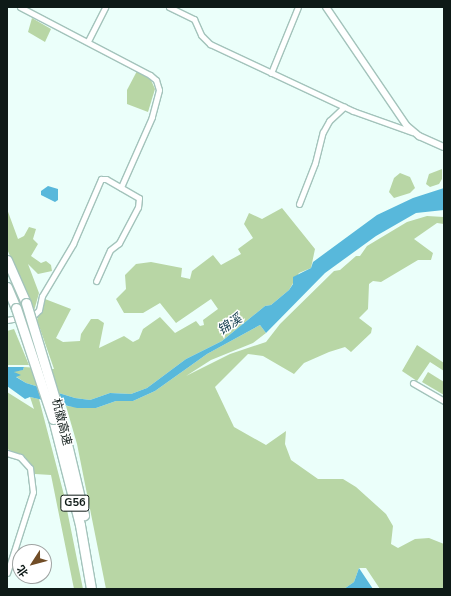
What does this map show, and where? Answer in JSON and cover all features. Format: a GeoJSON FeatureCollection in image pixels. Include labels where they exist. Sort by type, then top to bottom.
{"type":"FeatureCollection","features":[{"type":"Feature","properties":{"kind":"highway","name":"杭徽高速"},"geometry":{"type":"LineString","coordinates":[[7,260],[26,303],[86,522],[97,589]]}},
{"type":"Feature","properties":{"kind":"highway","name":"杭徽高速"},"geometry":{"type":"LineString","coordinates":[[7,287],[57,419],[80,525],[91,589]]}},
{"type":"Feature","properties":{"kind":"street"},"geometry":{"type":"LineString","coordinates":[[20,7],[88,41],[152,76],[159,90],[149,125],[121,187]]}},
{"type":"Feature","properties":{"kind":"street"},"geometry":{"type":"LineString","coordinates":[[88,41],[105,7]]}},
{"type":"Feature","properties":{"kind":"street"},"geometry":{"type":"LineString","coordinates":[[169,7],[194,19],[201,35],[210,44],[344,107],[412,132],[442,147]]}},
{"type":"Feature","properties":{"kind":"street"},"geometry":{"type":"LineString","coordinates":[[271,73],[298,7]]}},
{"type":"Feature","properties":{"kind":"street"},"geometry":{"type":"LineString","coordinates":[[326,7],[412,132]]}},
{"type":"Feature","properties":{"kind":"street"},"geometry":{"type":"LineString","coordinates":[[299,204],[315,163],[323,132],[329,121],[344,107]]}},
{"type":"Feature","properties":{"kind":"street"},"geometry":{"type":"LineString","coordinates":[[7,320],[34,315],[38,310],[42,296],[73,244],[101,179],[106,179],[139,198],[138,207],[119,243],[110,250],[96,281]]}},
{"type":"Feature","properties":{"kind":"street"},"geometry":{"type":"LineString","coordinates":[[413,383],[444,401]]}},
{"type":"Feature","properties":{"kind":"street"},"geometry":{"type":"LineString","coordinates":[[7,453],[20,457],[30,468],[33,492],[7,573]]}},
{"type":"Feature","properties":{"kind":"green space"},"geometry":{"type":"Polygon","coordinates":[[[32,18],[51,29],[45,42],[28,32],[32,18]]]}},
{"type":"Feature","properties":{"kind":"green space"},"geometry":{"type":"Polygon","coordinates":[[[137,71],[150,78],[155,89],[148,112],[127,104],[127,90],[137,71]]]}},
{"type":"Feature","properties":{"kind":"green space"},"geometry":{"type":"Polygon","coordinates":[[[442,169],[442,179],[439,184],[430,187],[426,184],[429,174],[442,169]]]}},
{"type":"Feature","properties":{"kind":"green space"},"geometry":{"type":"Polygon","coordinates":[[[400,173],[410,177],[415,188],[410,193],[394,198],[389,192],[394,178],[400,173]]]}},
{"type":"Feature","properties":{"kind":"green space"},"geometry":{"type":"Polygon","coordinates":[[[282,208],[315,249],[311,268],[299,273],[289,290],[271,305],[265,306],[222,341],[186,359],[147,388],[131,394],[110,393],[90,400],[75,398],[26,383],[15,376],[14,371],[23,370],[24,367],[54,369],[37,320],[45,299],[71,309],[56,338],[63,342],[80,341],[81,334],[91,319],[98,319],[104,323],[99,348],[124,336],[133,342],[139,339],[143,329],[160,317],[175,333],[196,321],[200,326],[204,325],[203,320],[218,309],[211,299],[176,323],[160,303],[143,313],[124,313],[116,299],[126,289],[125,275],[136,264],[151,262],[182,268],[181,277],[190,279],[192,271],[213,255],[221,265],[241,254],[238,249],[253,238],[244,224],[249,213],[262,219],[282,208]]]}},
{"type":"Feature","properties":{"kind":"green space"},"geometry":{"type":"Polygon","coordinates":[[[7,209],[18,239],[24,236],[29,227],[36,229],[33,239],[38,244],[31,256],[41,263],[46,261],[51,265],[52,271],[38,274],[28,264],[39,293],[34,311],[7,249],[7,209]]]}},
{"type":"Feature","properties":{"kind":"green space"},"geometry":{"type":"Polygon","coordinates":[[[427,216],[444,217],[444,224],[437,223],[414,239],[433,253],[431,260],[418,260],[381,282],[373,281],[369,284],[368,309],[359,318],[372,328],[371,333],[351,352],[345,347],[329,352],[304,363],[294,374],[263,356],[248,354],[215,387],[234,427],[266,445],[286,431],[285,444],[291,460],[318,479],[343,479],[356,487],[386,514],[393,526],[391,544],[398,548],[415,539],[429,538],[444,544],[444,589],[380,589],[366,568],[359,568],[354,582],[344,589],[106,589],[77,444],[66,406],[96,408],[116,401],[133,401],[155,391],[207,354],[260,325],[266,333],[253,343],[211,360],[186,376],[230,354],[266,342],[280,324],[334,271],[340,270],[356,256],[360,256],[367,246],[407,222],[427,216]]]}},
{"type":"Feature","properties":{"kind":"green space"},"geometry":{"type":"Polygon","coordinates":[[[14,329],[29,365],[7,365],[7,331],[14,329]]]}},
{"type":"Feature","properties":{"kind":"green space"},"geometry":{"type":"Polygon","coordinates":[[[417,345],[444,363],[444,371],[430,362],[417,381],[402,371],[417,345]]]}},
{"type":"Feature","properties":{"kind":"green space"},"geometry":{"type":"Polygon","coordinates":[[[428,372],[444,382],[444,395],[422,382],[428,372]]]}},
{"type":"Feature","properties":{"kind":"green space"},"geometry":{"type":"Polygon","coordinates":[[[7,392],[34,409],[30,397],[39,399],[64,495],[83,589],[74,589],[51,475],[35,474],[25,457],[7,449],[7,392]]]}},
{"type":"Feature","properties":{"kind":"water"},"geometry":{"type":"Polygon","coordinates":[[[48,186],[58,189],[58,200],[55,202],[41,195],[41,191],[48,186]]]}},
{"type":"Feature","properties":{"kind":"water"},"geometry":{"type":"Polygon","coordinates":[[[444,188],[444,210],[416,213],[376,236],[325,273],[266,333],[260,325],[207,354],[155,391],[133,401],[116,401],[96,408],[77,408],[30,397],[25,399],[7,386],[7,367],[24,367],[23,370],[14,372],[21,375],[16,377],[26,383],[75,398],[90,400],[110,393],[131,394],[147,388],[186,359],[222,341],[265,306],[271,305],[289,290],[293,284],[293,277],[311,268],[313,262],[377,215],[413,198],[444,188]]]}},
{"type":"Feature","properties":{"kind":"water"},"geometry":{"type":"Polygon","coordinates":[[[359,568],[373,589],[344,589],[354,582],[359,568]]]}},
{"type":"Feature","properties":{"kind":"water label","name":"锦溪"},"geometry":{"type":"Point","coordinates":[230,325]}}]}
